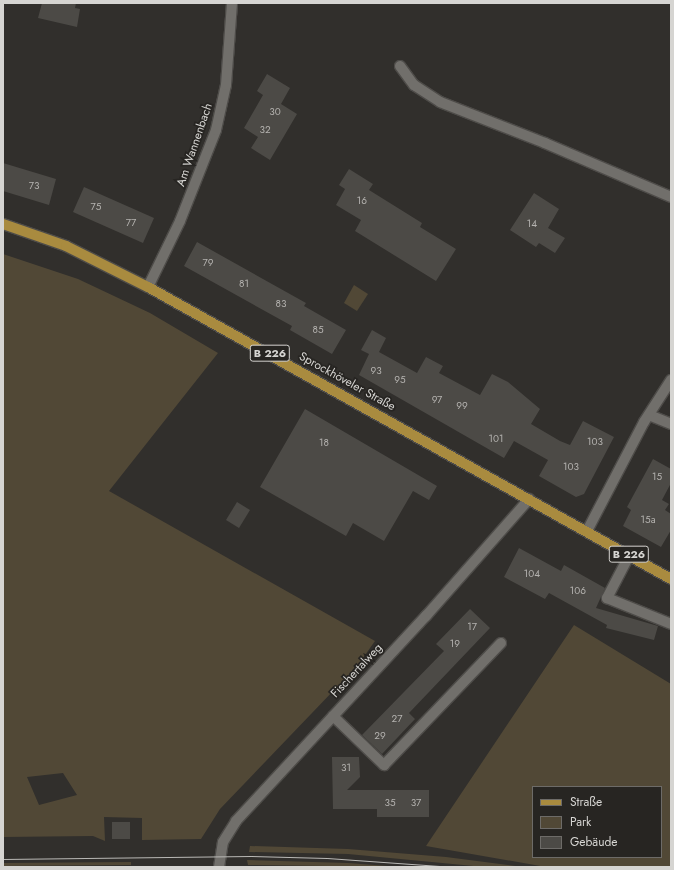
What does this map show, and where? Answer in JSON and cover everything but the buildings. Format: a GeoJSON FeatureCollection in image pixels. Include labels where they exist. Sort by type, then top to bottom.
{"type":"FeatureCollection","features":[{"type":"Feature","properties":{"kind":"main road","name":"Sprockhöveler Straße"},"geometry":{"type":"LineString","coordinates":[[3,224],[66,246],[148,287],[671,578]]}},
{"type":"Feature","properties":{"kind":"street","name":"Am Wannenbach"},"geometry":{"type":"LineString","coordinates":[[148,287],[180,221],[216,130],[226,85],[232,3]]}},
{"type":"Feature","properties":{"kind":"street"},"geometry":{"type":"LineString","coordinates":[[400,66],[414,85],[440,102],[560,149],[671,197]]}},
{"type":"Feature","properties":{"kind":"street"},"geometry":{"type":"LineString","coordinates":[[587,531],[649,415],[671,380]]}},
{"type":"Feature","properties":{"kind":"street"},"geometry":{"type":"LineString","coordinates":[[649,415],[671,424]]}},
{"type":"Feature","properties":{"kind":"street","name":"Fischertalweg"},"geometry":{"type":"LineString","coordinates":[[219,867],[223,842],[236,821],[529,500]]}},
{"type":"Feature","properties":{"kind":"street"},"geometry":{"type":"LineString","coordinates":[[630,554],[607,598],[671,624]]}},
{"type":"Feature","properties":{"kind":"street"},"geometry":{"type":"LineString","coordinates":[[333,716],[384,765],[501,643]]}},
{"type":"Feature","properties":{"kind":"green space"},"geometry":{"type":"Polygon","coordinates":[[[3,254],[78,279],[150,313],[218,353],[109,491],[375,641],[358,665],[220,809],[201,839],[142,840],[142,818],[104,817],[105,841],[93,836],[3,837],[3,254]],[[63,773],[27,777],[39,805],[77,795],[63,773]]]}},
{"type":"Feature","properties":{"kind":"green space"},"geometry":{"type":"Polygon","coordinates":[[[354,285],[368,294],[357,311],[344,303],[354,285]]]}},
{"type":"Feature","properties":{"kind":"green space"},"geometry":{"type":"Polygon","coordinates":[[[574,625],[671,684],[671,867],[546,867],[426,846],[574,625]]]}},
{"type":"Feature","properties":{"kind":"green space"},"geometry":{"type":"Polygon","coordinates":[[[250,846],[348,849],[446,857],[523,867],[484,867],[348,854],[249,852],[250,846]]]}},
{"type":"Feature","properties":{"kind":"green space"},"geometry":{"type":"Polygon","coordinates":[[[247,860],[348,863],[401,867],[248,865],[247,860]]]}},
{"type":"Feature","properties":{"kind":"green space"},"geometry":{"type":"Polygon","coordinates":[[[131,862],[131,865],[3,866],[3,863],[131,862]]]}},
{"type":"Feature","properties":{"kind":"tram line"},"geometry":{"type":"LineString","coordinates":[[3,859],[251,856],[327,858],[454,867]]}}]}
